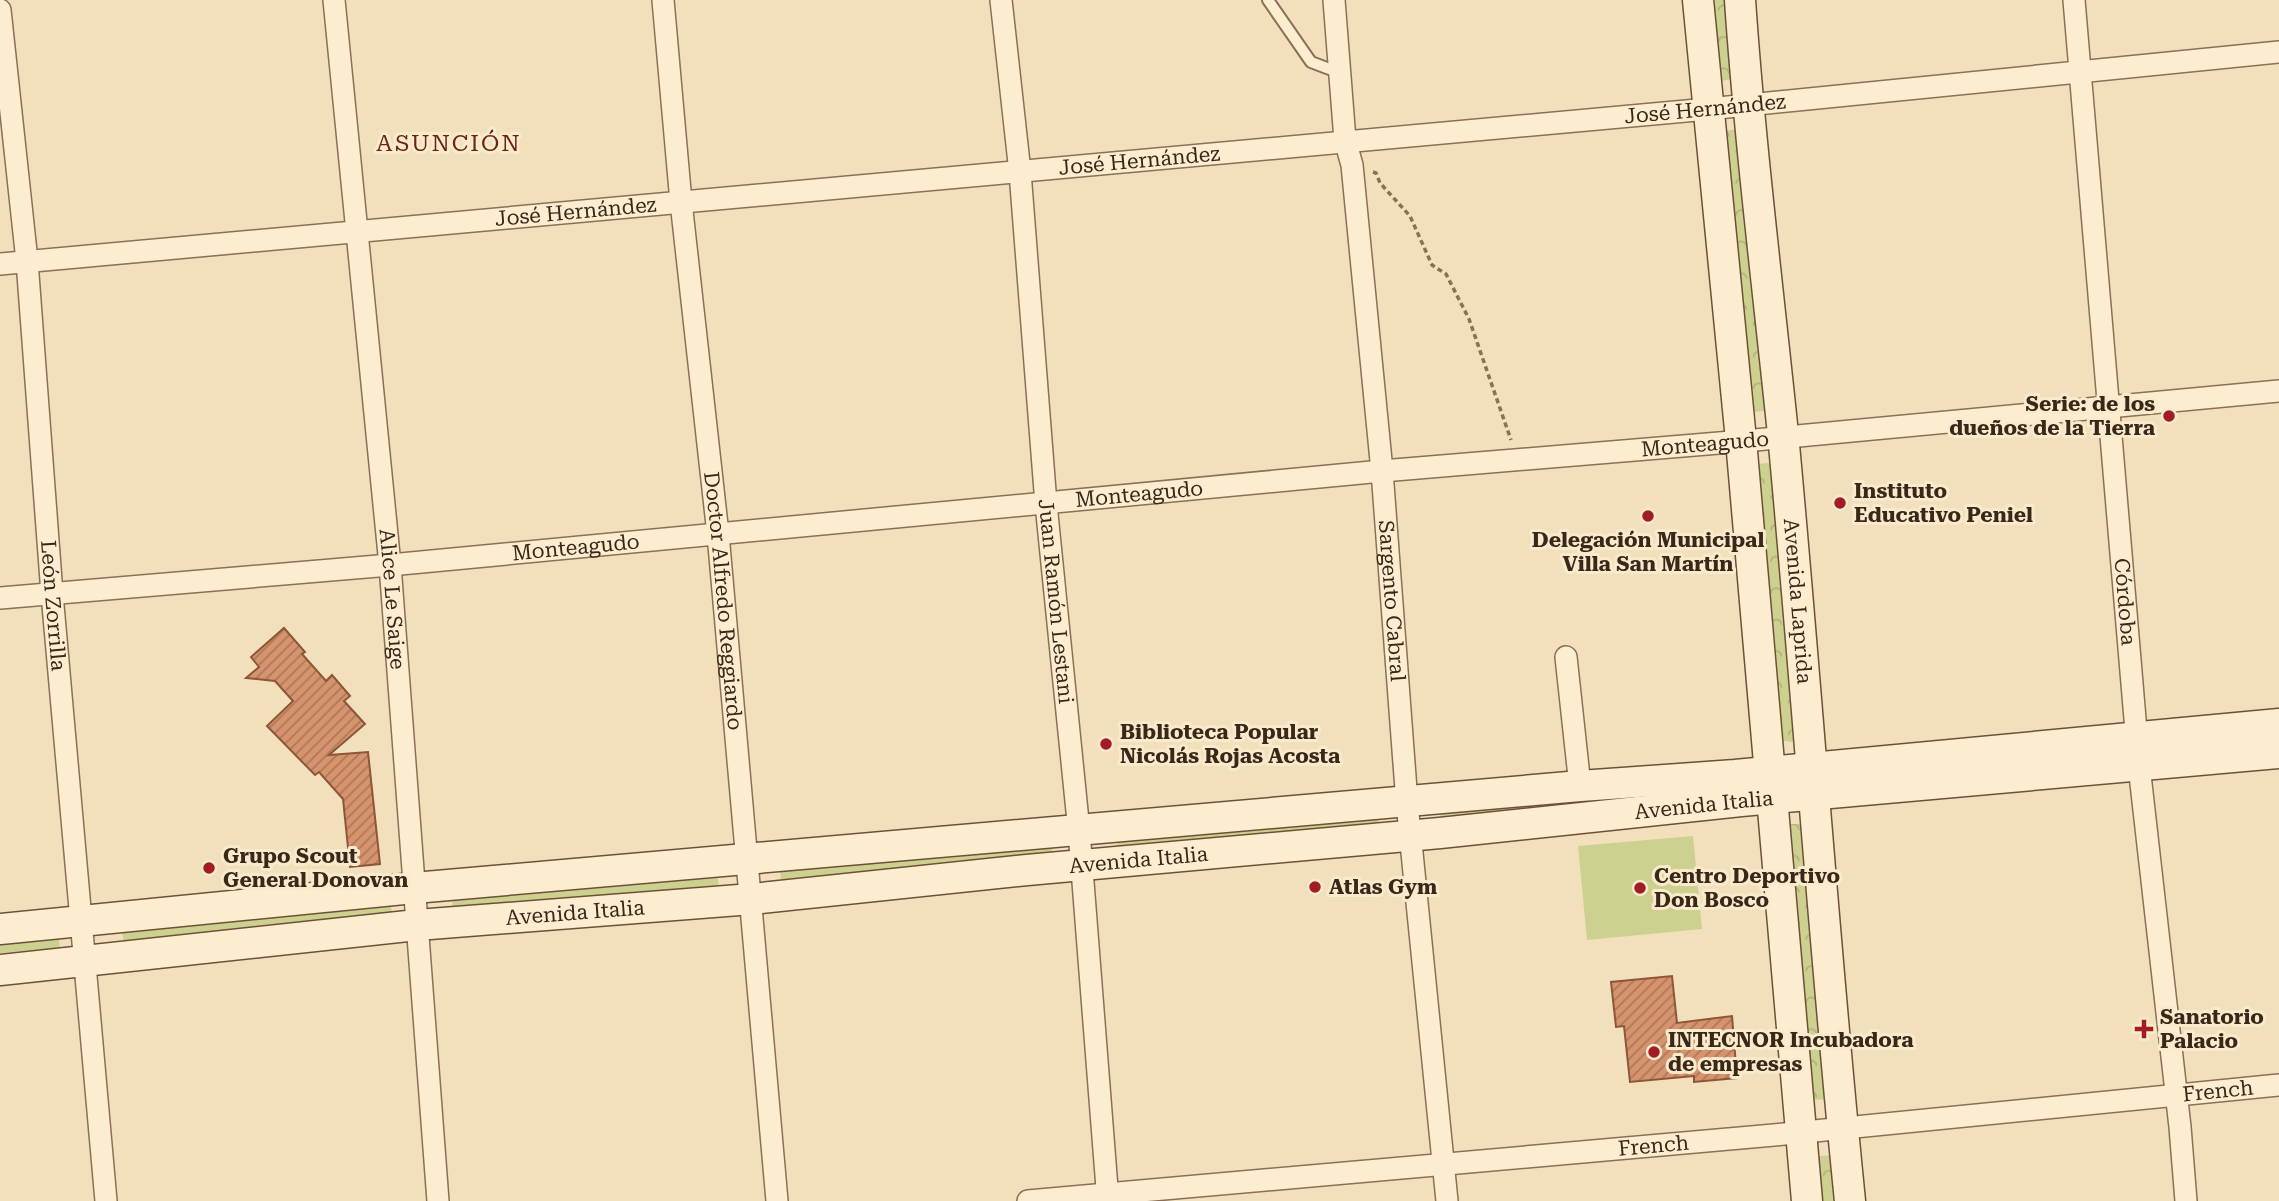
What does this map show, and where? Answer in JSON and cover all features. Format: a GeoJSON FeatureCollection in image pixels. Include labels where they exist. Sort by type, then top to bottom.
{"type":"FeatureCollection","features":[{"type":"Feature","properties":{"kind":"main road","name":"Avenida Laprida"},"geometry":{"type":"LineString","coordinates":[[1698,0],[1741,440],[1807,1201]]}},
{"type":"Feature","properties":{"kind":"main road","name":"Avenida Laprida"},"geometry":{"type":"LineString","coordinates":[[1740,0],[1747,104],[1783,437],[1850,1201]]}},
{"type":"Feature","properties":{"kind":"main road","name":"Avenida Italia"},"geometry":{"type":"LineString","coordinates":[[0,970],[417,925],[752,899],[1412,835],[2137,737],[2279,723]]}},
{"type":"Feature","properties":{"kind":"main road","name":"Avenida Italia"},"geometry":{"type":"LineString","coordinates":[[1812,781],[2139,766],[2279,753]]}},
{"type":"Feature","properties":{"kind":"main road","name":"Avenida Italia"},"geometry":{"type":"LineString","coordinates":[[0,929],[414,888],[1580,786],[1770,785]]}},
{"type":"Feature","properties":{"kind":"street","name":"Alice Le Saige"},"geometry":{"type":"LineString","coordinates":[[334,0],[390,565],[438,1201]]}},
{"type":"Feature","properties":{"kind":"street","name":"Doctor Alfredo Reggiardo"},"geometry":{"type":"LineString","coordinates":[[663,0],[681,202],[718,534],[777,1201]]}},
{"type":"Feature","properties":{"kind":"street","name":"Juan Ramón Lestani"},"geometry":{"type":"LineString","coordinates":[[1001,0],[1020,172],[1046,504],[1079,831],[1108,1197]]}},
{"type":"Feature","properties":{"kind":"street","name":"Sargento Cabral"},"geometry":{"type":"LineString","coordinates":[[1334,0],[1345,140],[1352,165],[1382,471],[1407,803],[1447,1201]]}},
{"type":"Feature","properties":{"kind":"street","name":"Córdoba"},"geometry":{"type":"LineString","coordinates":[[2074,0],[2139,766],[2186,1201]]}},
{"type":"Feature","properties":{"kind":"street","name":"León Zorrilla"},"geometry":{"type":"LineString","coordinates":[[0,10],[27,261],[52,594],[106,1201]]}},
{"type":"Feature","properties":{"kind":"street","name":"José Hernández"},"geometry":{"type":"LineString","coordinates":[[0,264],[1708,109],[2279,52]]}},
{"type":"Feature","properties":{"kind":"street","name":"Monteagudo"},"geometry":{"type":"LineString","coordinates":[[0,598],[390,565],[1382,471],[2279,391]]}},
{"type":"Feature","properties":{"kind":"street"},"geometry":{"type":"LineString","coordinates":[[1566,657],[1580,786]]}},
{"type":"Feature","properties":{"kind":"street","name":"French"},"geometry":{"type":"LineString","coordinates":[[1028,1201],[1108,1197],[2279,1085]]}},
{"type":"Feature","properties":{"kind":"lane"},"geometry":{"type":"LineString","coordinates":[[1268,0],[1311,62],[1340,73]]}},
{"type":"Feature","properties":{"kind":"path"},"geometry":{"type":"LineString","coordinates":[[1369,170],[1376,173],[1380,183],[1410,216],[1432,265],[1446,274],[1469,319],[1511,443]]}},
{"type":"Feature","properties":{"kind":"green space"},"geometry":{"type":"Polygon","coordinates":[[[1708,0],[1731,0],[1735,79],[1719,81],[1708,0]]]}},
{"type":"Feature","properties":{"kind":"green space"},"geometry":{"type":"Polygon","coordinates":[[[1737,129],[1766,411],[1752,412],[1725,131],[1737,129]]]}},
{"type":"Feature","properties":{"kind":"green space"},"geometry":{"type":"Polygon","coordinates":[[[1768,463],[1778,471],[1797,737],[1792,742],[1779,740],[1757,464],[1768,463]]]}},
{"type":"Feature","properties":{"kind":"green space"},"geometry":{"type":"Polygon","coordinates":[[[1715,788],[1444,821],[1440,812],[1715,788]]]}},
{"type":"Feature","properties":{"kind":"green space"},"geometry":{"type":"Polygon","coordinates":[[[1378,811],[1379,824],[1118,852],[1116,838],[1378,811]]]}},
{"type":"Feature","properties":{"kind":"green space"},"geometry":{"type":"Polygon","coordinates":[[[1804,824],[1827,1099],[1815,1100],[1808,1094],[1786,827],[1804,824]]]}},
{"type":"Feature","properties":{"kind":"green space","name":"Centro Deportivo Don Bosco"},"geometry":{"type":"Polygon","coordinates":[[[1693,836],[1702,929],[1587,940],[1578,846],[1693,836]]]}},
{"type":"Feature","properties":{"kind":"green space"},"geometry":{"type":"Polygon","coordinates":[[[1052,842],[1053,858],[781,883],[780,866],[1052,842]]]}},
{"type":"Feature","properties":{"kind":"green space"},"geometry":{"type":"Polygon","coordinates":[[[717,872],[719,888],[453,912],[452,897],[717,872]]]}},
{"type":"Feature","properties":{"kind":"green space"},"geometry":{"type":"Polygon","coordinates":[[[391,906],[393,922],[124,945],[122,929],[391,906]]]}},
{"type":"Feature","properties":{"kind":"green space"},"geometry":{"type":"Polygon","coordinates":[[[58,933],[60,948],[0,953],[0,938],[58,933]]]}},
{"type":"Feature","properties":{"kind":"green space"},"geometry":{"type":"Polygon","coordinates":[[[1834,1155],[1844,1201],[1818,1201],[1815,1164],[1820,1156],[1834,1155]]]}},
{"type":"Feature","properties":{"kind":"building"},"geometry":{"type":"Polygon","coordinates":[[[284,628],[326,681],[332,675],[350,696],[344,701],[365,724],[329,755],[368,752],[380,864],[350,867],[343,799],[319,772],[315,775],[267,726],[293,701],[275,681],[246,678],[259,667],[251,657],[284,628]]]}},
{"type":"Feature","properties":{"kind":"building","name":"INTECNOR Incubadora de empresas"},"geometry":{"type":"Polygon","coordinates":[[[1672,976],[1677,1023],[1732,1016],[1737,1078],[1694,1082],[1694,1076],[1630,1082],[1624,1026],[1616,1027],[1611,982],[1672,976]]]}},
{"type":"Feature","properties":{"kind":"place","name":"Serie: de los dueños de la Tierra"},"geometry":{"type":"Point","coordinates":[2169,416]}},
{"type":"Feature","properties":{"kind":"place","name":"Instituto Educativo Peniel"},"geometry":{"type":"Point","coordinates":[1840,503]}},
{"type":"Feature","properties":{"kind":"place","name":"Delegación Municipal Villa San Martín"},"geometry":{"type":"Point","coordinates":[1648,516]}},
{"type":"Feature","properties":{"kind":"place","name":"Biblioteca Popular Nicolás Rojas Acosta"},"geometry":{"type":"Point","coordinates":[1106,744]}},
{"type":"Feature","properties":{"kind":"place","name":"Grupo Scout General Donovan"},"geometry":{"type":"Point","coordinates":[209,868]}},
{"type":"Feature","properties":{"kind":"place","name":"Atlas Gym"},"geometry":{"type":"Point","coordinates":[1315,887]}},
{"type":"Feature","properties":{"kind":"place","name":"Centro Deportivo Don Bosco"},"geometry":{"type":"Point","coordinates":[1640,888]}},
{"type":"Feature","properties":{"kind":"place","name":"Sanatorio Palacio"},"geometry":{"type":"Point","coordinates":[2144,1029]}},
{"type":"Feature","properties":{"kind":"place","name":"INTECNOR Incubadora de empresas"},"geometry":{"type":"Point","coordinates":[1654,1052]}},
{"type":"Feature","properties":{"kind":"district","name":"ASUNCIÓN"},"geometry":{"type":"Point","coordinates":[449,143]}}]}
